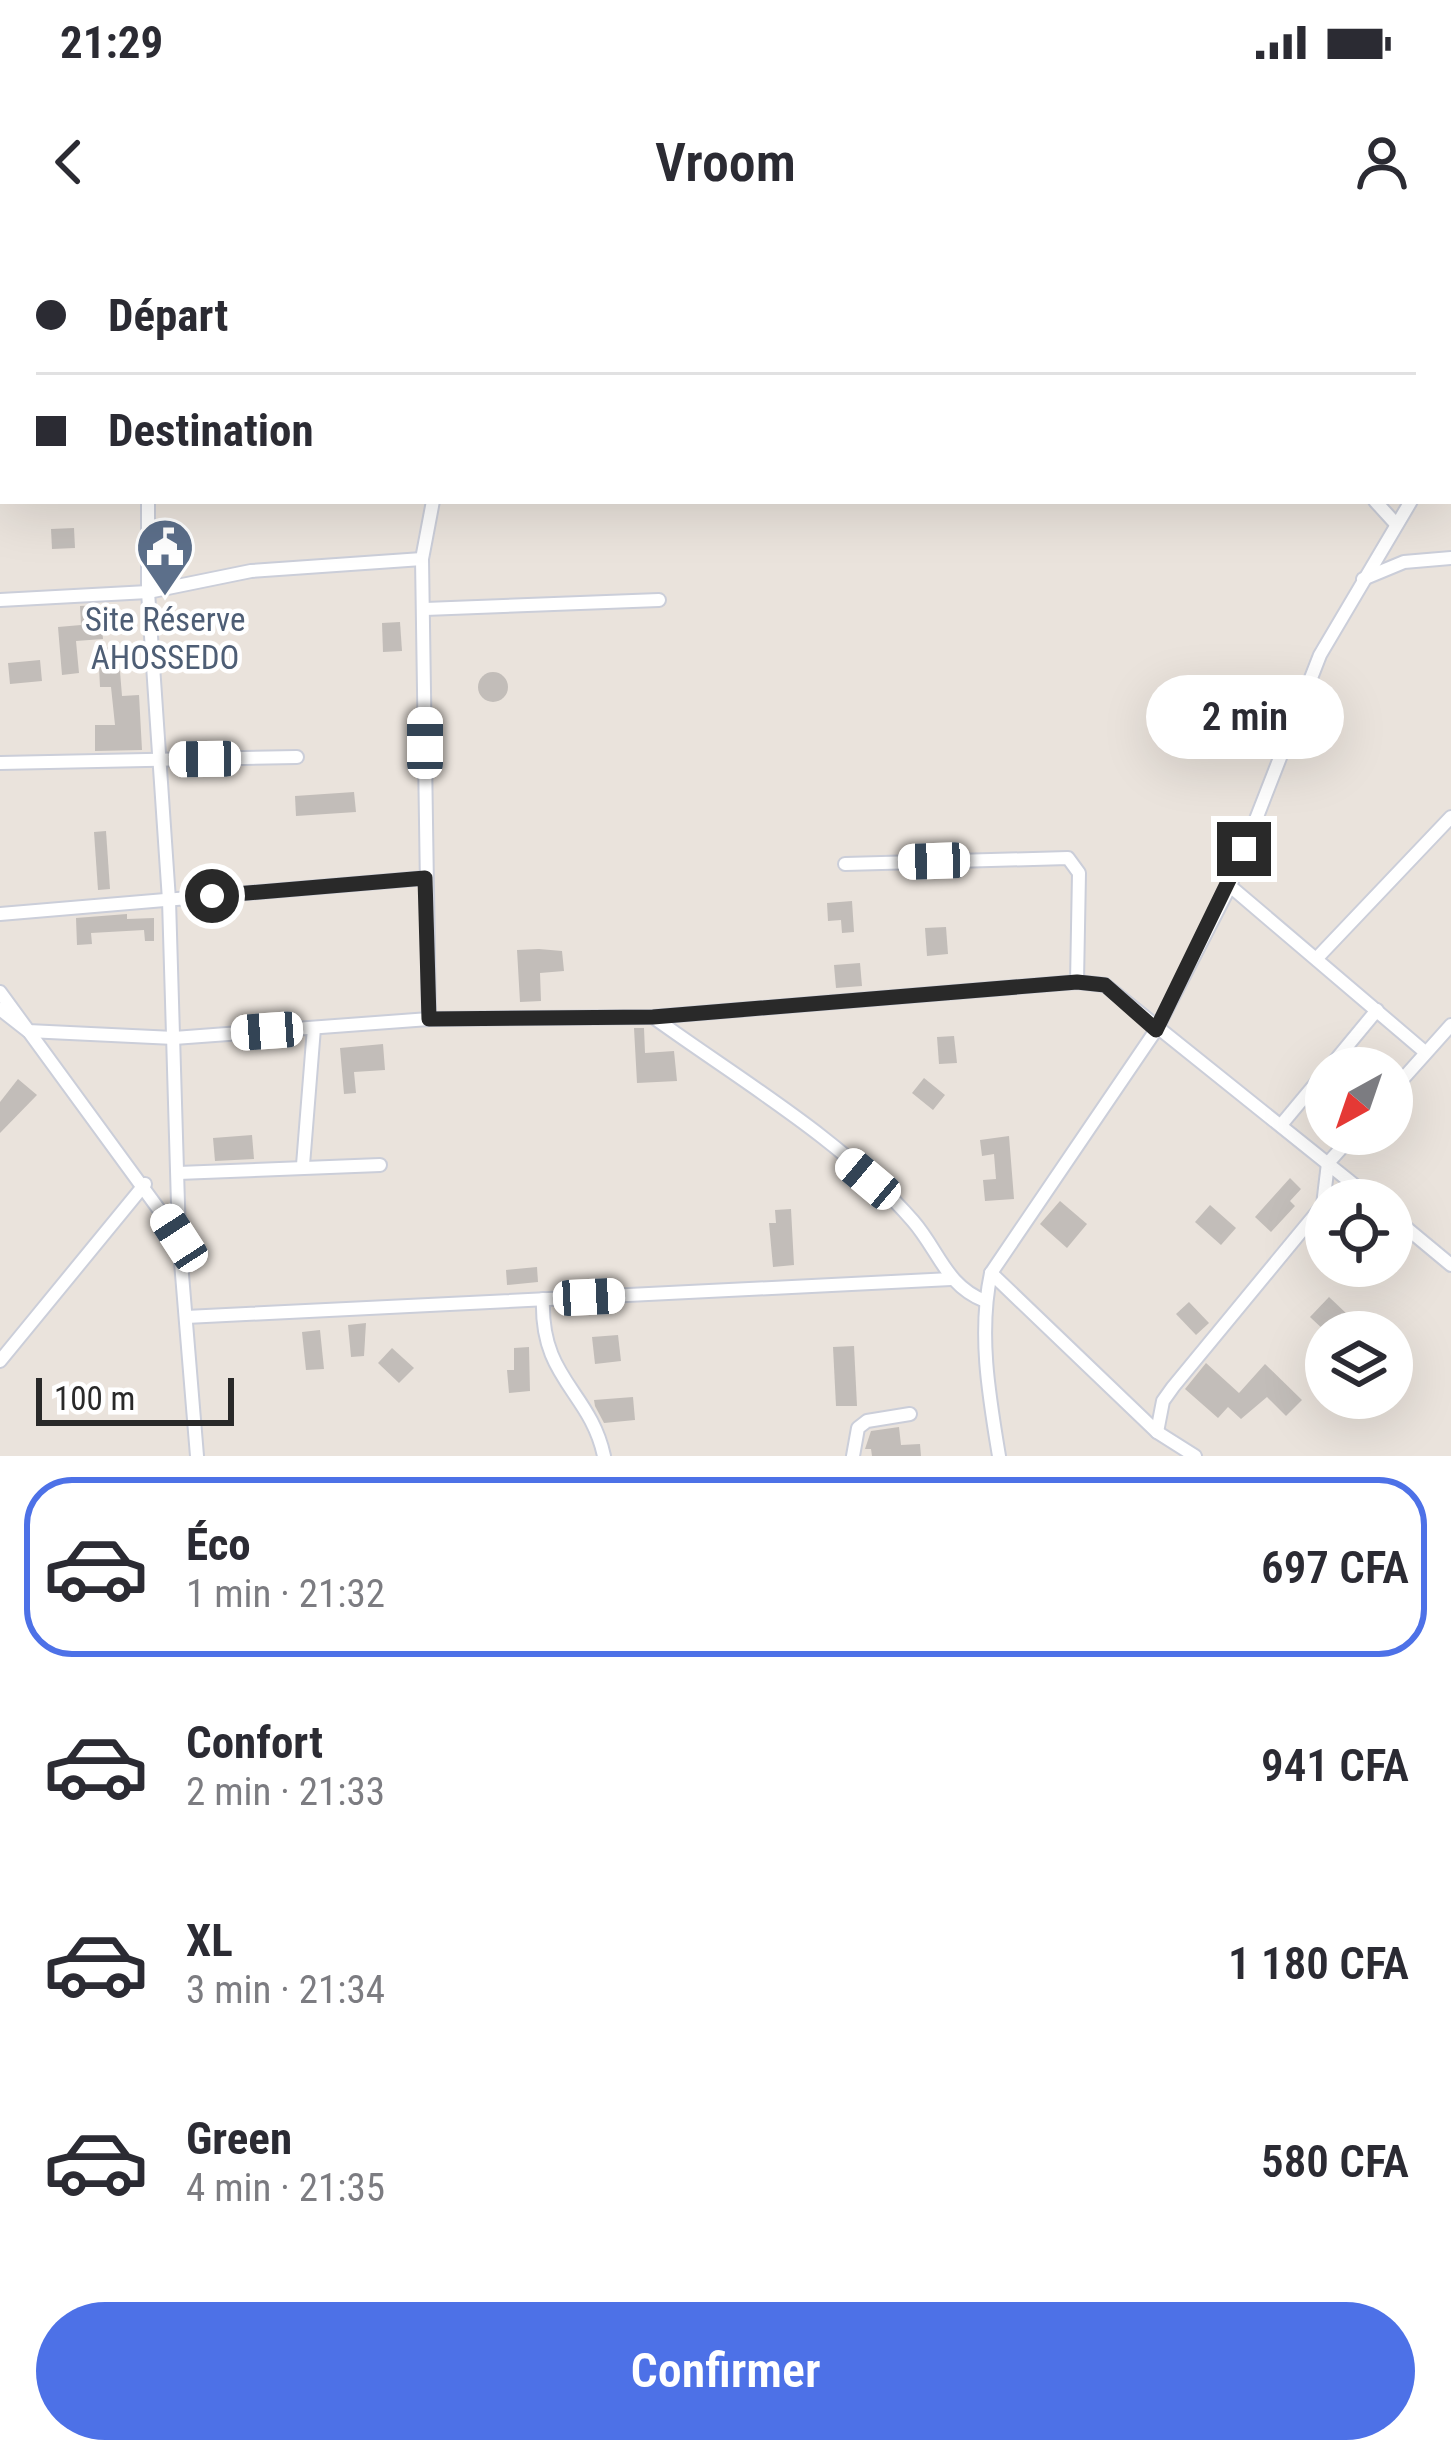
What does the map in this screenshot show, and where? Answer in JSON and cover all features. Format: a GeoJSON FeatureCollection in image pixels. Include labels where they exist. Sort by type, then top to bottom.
{"type":"FeatureCollection","features":[{"type":"Feature","properties":{"kind":"street"},"geometry":{"type":"LineString","coordinates":[[146,504],[169,900],[179,1238],[197,1456]]}},
{"type":"Feature","properties":{"kind":"street"},"geometry":{"type":"LineString","coordinates":[[429,1019],[422,559],[432,504]]}},
{"type":"Feature","properties":{"kind":"street"},"geometry":{"type":"LineString","coordinates":[[1379,504],[1396,524]]}},
{"type":"Feature","properties":{"kind":"street"},"geometry":{"type":"LineString","coordinates":[[999,1456],[985,1378],[985,1300],[991,1273],[1114,1099],[1156,1030],[1230,886],[1320,655],[1409,504]]}},
{"type":"Feature","properties":{"kind":"street"},"geometry":{"type":"LineString","coordinates":[[1362,580],[1404,562],[1451,558]]}},
{"type":"Feature","properties":{"kind":"street"},"geometry":{"type":"LineString","coordinates":[[0,600],[148,592],[251,571],[422,559]]}},
{"type":"Feature","properties":{"kind":"street"},"geometry":{"type":"LineString","coordinates":[[425,609],[659,600]]}},
{"type":"Feature","properties":{"kind":"street"},"geometry":{"type":"LineString","coordinates":[[0,763],[297,757]]}},
{"type":"Feature","properties":{"kind":"street"},"geometry":{"type":"LineString","coordinates":[[1317,958],[1451,817]]}},
{"type":"Feature","properties":{"kind":"street"},"geometry":{"type":"LineString","coordinates":[[845,864],[1068,858],[1079,873],[1077,982]]}},
{"type":"Feature","properties":{"kind":"street"},"geometry":{"type":"LineString","coordinates":[[0,914],[425,878]]}},
{"type":"Feature","properties":{"kind":"street"},"geometry":{"type":"LineString","coordinates":[[1230,886],[1425,1052]]}},
{"type":"Feature","properties":{"kind":"street"},"geometry":{"type":"LineString","coordinates":[[0,1009],[28,1031],[174,1038],[429,1019],[653,1017],[1077,982],[1105,985],[1347,1179]]}},
{"type":"Feature","properties":{"kind":"street"},"geometry":{"type":"LineString","coordinates":[[0,992],[145,1184],[179,1238]]}},
{"type":"Feature","properties":{"kind":"street"},"geometry":{"type":"LineString","coordinates":[[1346,1047],[1377,1010]]}},
{"type":"Feature","properties":{"kind":"street"},"geometry":{"type":"LineString","coordinates":[[653,1017],[895,1201],[917,1225],[951,1279],[964,1292],[985,1300]]}},
{"type":"Feature","properties":{"kind":"street"},"geometry":{"type":"LineString","coordinates":[[1413,1066],[1451,1025]]}},
{"type":"Feature","properties":{"kind":"street"},"geometry":{"type":"LineString","coordinates":[[303,1166],[314,1028]]}},
{"type":"Feature","properties":{"kind":"street"},"geometry":{"type":"LineString","coordinates":[[1281,1125],[1305,1096]]}},
{"type":"Feature","properties":{"kind":"street"},"geometry":{"type":"LineString","coordinates":[[1157,1432],[1163,1401],[1173,1387],[1323,1205],[1328,1163],[1335,1155]]}},
{"type":"Feature","properties":{"kind":"street"},"geometry":{"type":"LineString","coordinates":[[178,1173],[380,1165]]}},
{"type":"Feature","properties":{"kind":"street"},"geometry":{"type":"LineString","coordinates":[[0,1361],[145,1184]]}},
{"type":"Feature","properties":{"kind":"street"},"geometry":{"type":"LineString","coordinates":[[1413,1233],[1446,1260],[1451,1243]]}},
{"type":"Feature","properties":{"kind":"street"},"geometry":{"type":"LineString","coordinates":[[991,1273],[1157,1432],[1195,1456]]}},
{"type":"Feature","properties":{"kind":"street"},"geometry":{"type":"LineString","coordinates":[[186,1317],[951,1279]]}},
{"type":"Feature","properties":{"kind":"street"},"geometry":{"type":"LineString","coordinates":[[543,1299],[545,1346],[567,1390],[592,1421],[604,1456]]}},
{"type":"Feature","properties":{"kind":"street"},"geometry":{"type":"LineString","coordinates":[[853,1456],[853,1437],[867,1420],[910,1414]]}},
{"type":"Feature","properties":{"kind":"building"},"geometry":{"type":"Polygon","coordinates":[[[74,528],[75,548],[52,549],[51,529],[74,528]]]}},
{"type":"Feature","properties":{"kind":"building"},"geometry":{"type":"Polygon","coordinates":[[[100,605],[103,639],[76,641],[79,673],[62,675],[58,627],[81,625],[80,606],[100,605]]]}},
{"type":"Feature","properties":{"kind":"building"},"geometry":{"type":"Polygon","coordinates":[[[400,622],[402,651],[383,652],[382,623],[400,622]]]}},
{"type":"Feature","properties":{"kind":"building"},"geometry":{"type":"Polygon","coordinates":[[[118,647],[122,696],[139,695],[142,750],[95,751],[95,725],[115,725],[111,687],[100,687],[98,648],[118,647]]]}},
{"type":"Feature","properties":{"kind":"building"},"geometry":{"type":"Polygon","coordinates":[[[40,660],[42,681],[10,684],[8,663],[40,660]]]}},
{"type":"Feature","properties":{"kind":"building"},"geometry":{"type":"Polygon","coordinates":[[[493,672],[508,687],[493,702],[478,687],[493,672]]]}},
{"type":"Feature","properties":{"kind":"building"},"geometry":{"type":"Polygon","coordinates":[[[354,792],[356,812],[296,816],[295,796],[354,792]]]}},
{"type":"Feature","properties":{"kind":"building"},"geometry":{"type":"Polygon","coordinates":[[[106,831],[110,889],[98,890],[94,832],[106,831]]]}},
{"type":"Feature","properties":{"kind":"building"},"geometry":{"type":"Polygon","coordinates":[[[852,901],[854,932],[842,933],[841,920],[828,921],[827,903],[852,901]]]}},
{"type":"Feature","properties":{"kind":"building"},"geometry":{"type":"Polygon","coordinates":[[[127,914],[127,919],[154,918],[154,941],[145,941],[144,930],[91,933],[92,944],[77,945],[76,918],[127,914]]]}},
{"type":"Feature","properties":{"kind":"building"},"geometry":{"type":"Polygon","coordinates":[[[946,927],[948,954],[927,956],[925,928],[946,927]]]}},
{"type":"Feature","properties":{"kind":"building"},"geometry":{"type":"Polygon","coordinates":[[[517,950],[562,951],[564,971],[540,973],[541,1001],[520,1002],[517,950]]]}},
{"type":"Feature","properties":{"kind":"building"},"geometry":{"type":"Polygon","coordinates":[[[860,963],[862,986],[836,988],[834,965],[860,963]]]}},
{"type":"Feature","properties":{"kind":"building"},"geometry":{"type":"Polygon","coordinates":[[[634,1028],[644,1028],[645,1053],[674,1051],[677,1081],[637,1083],[634,1028]]]}},
{"type":"Feature","properties":{"kind":"building"},"geometry":{"type":"Polygon","coordinates":[[[954,1036],[957,1063],[939,1064],[937,1037],[954,1036]]]}},
{"type":"Feature","properties":{"kind":"building"},"geometry":{"type":"Polygon","coordinates":[[[383,1044],[385,1070],[354,1072],[356,1093],[344,1094],[340,1048],[383,1044]]]}},
{"type":"Feature","properties":{"kind":"building"},"geometry":{"type":"Polygon","coordinates":[[[924,1078],[945,1095],[933,1110],[912,1093],[924,1078]]]}},
{"type":"Feature","properties":{"kind":"building"},"geometry":{"type":"Polygon","coordinates":[[[18,1079],[37,1095],[0,1133],[0,1102],[18,1079]]]}},
{"type":"Feature","properties":{"kind":"building"},"geometry":{"type":"Polygon","coordinates":[[[252,1135],[254,1159],[215,1161],[213,1138],[252,1135]]]}},
{"type":"Feature","properties":{"kind":"building"},"geometry":{"type":"Polygon","coordinates":[[[1009,1136],[1014,1199],[985,1201],[983,1180],[996,1179],[994,1154],[982,1156],[980,1140],[1009,1136]]]}},
{"type":"Feature","properties":{"kind":"building"},"geometry":{"type":"Polygon","coordinates":[[[1290,1178],[1301,1189],[1290,1201],[1295,1206],[1271,1232],[1255,1217],[1290,1178]]]}},
{"type":"Feature","properties":{"kind":"building"},"geometry":{"type":"Polygon","coordinates":[[[1060,1201],[1087,1224],[1067,1248],[1040,1224],[1060,1201]]]}},
{"type":"Feature","properties":{"kind":"building"},"geometry":{"type":"Polygon","coordinates":[[[1210,1205],[1236,1228],[1221,1245],[1195,1222],[1210,1205]]]}},
{"type":"Feature","properties":{"kind":"building"},"geometry":{"type":"Polygon","coordinates":[[[791,1209],[794,1265],[773,1267],[769,1223],[776,1223],[775,1210],[791,1209]]]}},
{"type":"Feature","properties":{"kind":"building"},"geometry":{"type":"Polygon","coordinates":[[[537,1267],[538,1282],[507,1285],[506,1270],[537,1267]]]}},
{"type":"Feature","properties":{"kind":"building"},"geometry":{"type":"Polygon","coordinates":[[[1329,1297],[1344,1311],[1316,1311],[1329,1297]]]}},
{"type":"Feature","properties":{"kind":"building"},"geometry":{"type":"Polygon","coordinates":[[[1189,1302],[1209,1323],[1196,1335],[1176,1314],[1189,1302]]]}},
{"type":"Feature","properties":{"kind":"building"},"geometry":{"type":"Polygon","coordinates":[[[366,1323],[364,1356],[351,1357],[348,1325],[366,1323]]]}},
{"type":"Feature","properties":{"kind":"building"},"geometry":{"type":"Polygon","coordinates":[[[320,1330],[324,1369],[306,1370],[302,1332],[320,1330]]]}},
{"type":"Feature","properties":{"kind":"building"},"geometry":{"type":"Polygon","coordinates":[[[618,1335],[621,1361],[595,1364],[592,1337],[618,1335]]]}},
{"type":"Feature","properties":{"kind":"building"},"geometry":{"type":"Polygon","coordinates":[[[854,1346],[857,1406],[836,1406],[833,1347],[854,1346]]]}},
{"type":"Feature","properties":{"kind":"building"},"geometry":{"type":"Polygon","coordinates":[[[529,1347],[530,1391],[509,1393],[507,1370],[514,1370],[514,1348],[529,1347]]]}},
{"type":"Feature","properties":{"kind":"building"},"geometry":{"type":"Polygon","coordinates":[[[392,1348],[414,1368],[399,1383],[378,1363],[392,1348]]]}},
{"type":"Feature","properties":{"kind":"building"},"geometry":{"type":"Polygon","coordinates":[[[1206,1363],[1239,1393],[1265,1364],[1302,1400],[1286,1416],[1267,1397],[1241,1419],[1228,1407],[1218,1418],[1185,1389],[1206,1363]]]}},
{"type":"Feature","properties":{"kind":"building"},"geometry":{"type":"Polygon","coordinates":[[[633,1397],[635,1420],[604,1423],[594,1400],[633,1397]]]}},
{"type":"Feature","properties":{"kind":"building"},"geometry":{"type":"Polygon","coordinates":[[[899,1427],[901,1445],[920,1444],[921,1456],[872,1456],[871,1449],[865,1449],[871,1431],[899,1427]]]}},
{"type":"Feature","properties":{"kind":"place","name":"Site Réserve AHOSSEDO"},"geometry":{"type":"Point","coordinates":[165,598]}},
{"type":"Feature","properties":{"kind":"route"},"geometry":{"type":"LineString","coordinates":[[212,896],[425,878],[429,1019],[653,1017],[1077,982],[1105,985],[1123,996],[1156,1030],[1244,849]]}}]}
